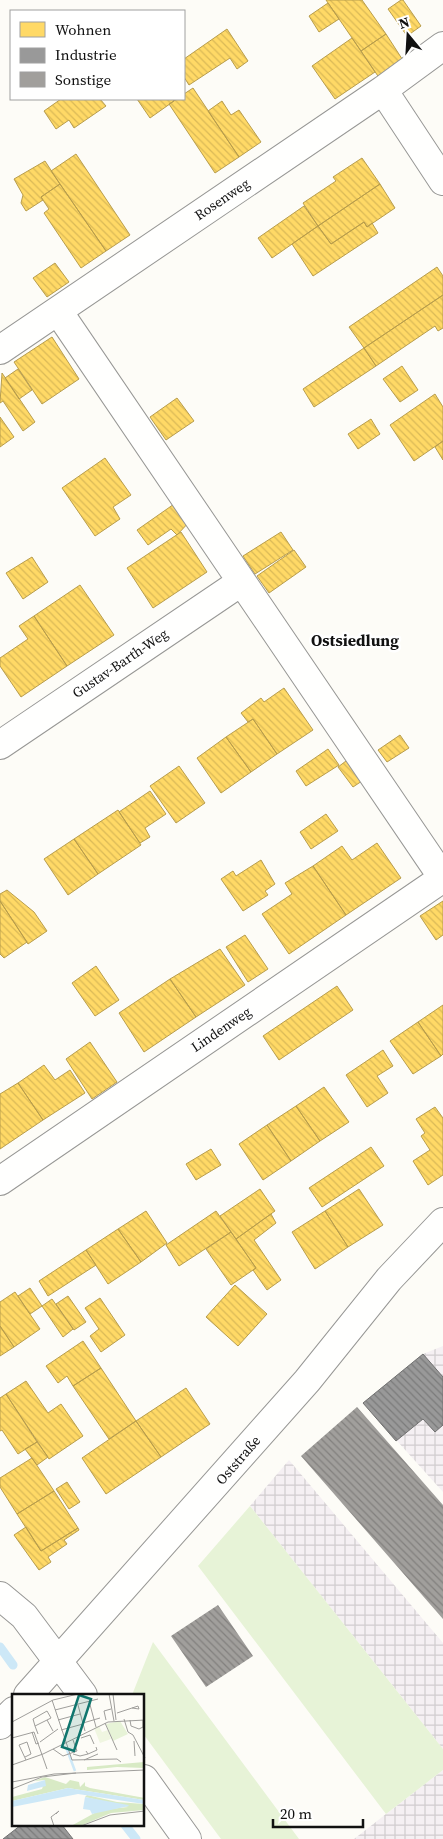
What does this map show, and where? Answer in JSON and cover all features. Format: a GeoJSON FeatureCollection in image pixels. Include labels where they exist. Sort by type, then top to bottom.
{"type":"FeatureCollection","features":[{"type":"Feature","properties":{"kind":"street","name":"Rosenweg"},"geometry":{"type":"LineString","coordinates":[[0,350],[383,90],[443,46]]}},
{"type":"Feature","properties":{"kind":"street"},"geometry":{"type":"LineString","coordinates":[[383,90],[443,181]]}},
{"type":"Feature","properties":{"kind":"street"},"geometry":{"type":"LineString","coordinates":[[58,311],[321,700],[434,843],[443,878]]}},
{"type":"Feature","properties":{"kind":"street","name":"Gustav-Barth-Weg"},"geometry":{"type":"LineString","coordinates":[[0,745],[241,582]]}},
{"type":"Feature","properties":{"kind":"street","name":"Lindenweg"},"geometry":{"type":"LineString","coordinates":[[0,1181],[443,878]]}},
{"type":"Feature","properties":{"kind":"street","name":"Oststraße"},"geometry":{"type":"LineString","coordinates":[[29,1694],[59,1663],[308,1381],[389,1279],[443,1222]]}},
{"type":"Feature","properties":{"kind":"street"},"geometry":{"type":"LineString","coordinates":[[0,1596],[24,1616],[81,1694]]}},
{"type":"Feature","properties":{"kind":"street"},"geometry":{"type":"LineString","coordinates":[[0,1726],[12,1713]]}},
{"type":"Feature","properties":{"kind":"street"},"geometry":{"type":"LineString","coordinates":[[145,1780],[188,1839]]}},
{"type":"Feature","properties":{"kind":"shaded area"},"geometry":{"type":"Polygon","coordinates":[[[443,1346],[443,1492],[363,1403],[423,1354],[443,1346]]]}},
{"type":"Feature","properties":{"kind":"shaded area"},"geometry":{"type":"Polygon","coordinates":[[[289,1460],[443,1643],[443,1749],[250,1506],[289,1460]]]}},
{"type":"Feature","properties":{"kind":"shaded area"},"geometry":{"type":"Polygon","coordinates":[[[443,1770],[443,1839],[354,1839],[386,1814],[443,1770]]]}},
{"type":"Feature","properties":{"kind":"green space"},"geometry":{"type":"Polygon","coordinates":[[[250,1506],[443,1749],[443,1770],[386,1814],[198,1566],[250,1506]]]}},
{"type":"Feature","properties":{"kind":"green space"},"geometry":{"type":"Polygon","coordinates":[[[153,1642],[299,1839],[221,1839],[145,1736],[145,1694],[132,1694],[153,1642]]]}},
{"type":"Feature","properties":{"kind":"building: Wohnen"},"geometry":{"type":"Polygon","coordinates":[[[326,0],[362,0],[386,34],[361,51],[326,0]]]}},
{"type":"Feature","properties":{"kind":"building: Wohnen"},"geometry":{"type":"Polygon","coordinates":[[[403,0],[421,26],[407,36],[388,9],[403,0]]]}},
{"type":"Feature","properties":{"kind":"building: Wohnen"},"geometry":{"type":"Polygon","coordinates":[[[328,3],[339,19],[319,32],[309,16],[328,3]]]}},
{"type":"Feature","properties":{"kind":"building: Wohnen"},"geometry":{"type":"Polygon","coordinates":[[[227,29],[248,61],[237,69],[230,58],[189,85],[185,79],[185,58],[227,29]]]}},
{"type":"Feature","properties":{"kind":"building: Wohnen"},"geometry":{"type":"Polygon","coordinates":[[[386,34],[406,65],[382,82],[361,51],[386,34]]]}},
{"type":"Feature","properties":{"kind":"building: Wohnen"},"geometry":{"type":"Polygon","coordinates":[[[352,38],[375,72],[335,99],[312,66],[352,38]]]}},
{"type":"Feature","properties":{"kind":"building: Wohnen"},"geometry":{"type":"Polygon","coordinates":[[[193,88],[239,157],[215,173],[169,104],[175,100],[185,100],[185,93],[193,88]]]}},
{"type":"Feature","properties":{"kind":"building: Wohnen"},"geometry":{"type":"Polygon","coordinates":[[[60,100],[101,100],[106,106],[74,128],[69,120],[56,129],[44,111],[60,100]]]}},
{"type":"Feature","properties":{"kind":"building: Wohnen"},"geometry":{"type":"Polygon","coordinates":[[[138,100],[174,101],[150,118],[138,100]]]}},
{"type":"Feature","properties":{"kind":"building: Wohnen"},"geometry":{"type":"Polygon","coordinates":[[[222,101],[231,115],[239,110],[261,142],[239,157],[208,111],[222,101]]]}},
{"type":"Feature","properties":{"kind":"building: Wohnen"},"geometry":{"type":"Polygon","coordinates":[[[76,154],[130,235],[106,251],[51,171],[76,154]]]}},
{"type":"Feature","properties":{"kind":"building: Wohnen"},"geometry":{"type":"Polygon","coordinates":[[[362,158],[380,184],[318,226],[303,203],[336,181],[333,177],[362,158]]]}},
{"type":"Feature","properties":{"kind":"building: Wohnen"},"geometry":{"type":"Polygon","coordinates":[[[45,161],[60,184],[41,197],[43,200],[26,211],[21,203],[23,195],[14,179],[45,161]]]}},
{"type":"Feature","properties":{"kind":"building: Wohnen"},"geometry":{"type":"Polygon","coordinates":[[[60,184],[106,251],[81,268],[44,213],[49,209],[41,197],[60,184]]]}},
{"type":"Feature","properties":{"kind":"building: Wohnen"},"geometry":{"type":"Polygon","coordinates":[[[380,184],[395,208],[367,227],[364,222],[331,244],[318,226],[380,184]]]}},
{"type":"Feature","properties":{"kind":"building: Wohnen"},"geometry":{"type":"Polygon","coordinates":[[[304,206],[318,226],[272,258],[258,238],[304,206]]]}},
{"type":"Feature","properties":{"kind":"building: Wohnen"},"geometry":{"type":"Polygon","coordinates":[[[364,222],[367,227],[372,223],[378,233],[313,276],[292,244],[318,226],[331,244],[364,222]]]}},
{"type":"Feature","properties":{"kind":"building: Wohnen"},"geometry":{"type":"Polygon","coordinates":[[[55,263],[69,282],[47,297],[33,278],[55,263]]]}},
{"type":"Feature","properties":{"kind":"building: Wohnen"},"geometry":{"type":"Polygon","coordinates":[[[437,267],[443,276],[443,295],[364,348],[349,327],[437,267]]]}},
{"type":"Feature","properties":{"kind":"building: Wohnen"},"geometry":{"type":"Polygon","coordinates":[[[443,295],[443,328],[438,331],[435,326],[376,366],[364,348],[443,295]]]}},
{"type":"Feature","properties":{"kind":"building: Wohnen"},"geometry":{"type":"Polygon","coordinates":[[[52,337],[79,379],[42,404],[14,362],[52,337]]]}},
{"type":"Feature","properties":{"kind":"building: Wohnen"},"geometry":{"type":"Polygon","coordinates":[[[364,348],[376,366],[314,407],[303,389],[364,348]]]}},
{"type":"Feature","properties":{"kind":"building: Wohnen"},"geometry":{"type":"Polygon","coordinates":[[[402,366],[418,390],[400,402],[383,379],[402,366]]]}},
{"type":"Feature","properties":{"kind":"building: Wohnen"},"geometry":{"type":"Polygon","coordinates":[[[18,369],[32,390],[19,399],[5,378],[18,369]]]}},
{"type":"Feature","properties":{"kind":"building: Wohnen"},"geometry":{"type":"Polygon","coordinates":[[[2,373],[35,422],[23,431],[3,401],[0,403],[2,373]]]}},
{"type":"Feature","properties":{"kind":"building: Wohnen"},"geometry":{"type":"Polygon","coordinates":[[[435,394],[443,407],[443,441],[414,461],[390,425],[435,394]]]}},
{"type":"Feature","properties":{"kind":"building: Wohnen"},"geometry":{"type":"Polygon","coordinates":[[[177,398],[194,421],[166,440],[150,417],[177,398]]]}},
{"type":"Feature","properties":{"kind":"building: Wohnen"},"geometry":{"type":"Polygon","coordinates":[[[0,417],[14,437],[0,447],[0,417]]]}},
{"type":"Feature","properties":{"kind":"building: Wohnen"},"geometry":{"type":"Polygon","coordinates":[[[371,419],[380,434],[358,449],[348,434],[371,419]]]}},
{"type":"Feature","properties":{"kind":"building: Wohnen"},"geometry":{"type":"Polygon","coordinates":[[[443,441],[443,460],[435,447],[443,441]]]}},
{"type":"Feature","properties":{"kind":"building: Wohnen"},"geometry":{"type":"Polygon","coordinates":[[[105,458],[131,495],[113,507],[120,519],[95,536],[62,488],[105,458]]]}},
{"type":"Feature","properties":{"kind":"building: Wohnen"},"geometry":{"type":"Polygon","coordinates":[[[177,502],[191,520],[177,535],[171,529],[148,545],[137,530],[177,502]]]}},
{"type":"Feature","properties":{"kind":"building: Wohnen"},"geometry":{"type":"Polygon","coordinates":[[[181,532],[207,572],[153,608],[127,568],[181,532]]]}},
{"type":"Feature","properties":{"kind":"building: Wohnen"},"geometry":{"type":"Polygon","coordinates":[[[281,532],[293,550],[255,574],[243,556],[281,532]]]}},
{"type":"Feature","properties":{"kind":"building: Wohnen"},"geometry":{"type":"Polygon","coordinates":[[[294,550],[306,567],[269,593],[257,576],[294,550]]]}},
{"type":"Feature","properties":{"kind":"building: Wohnen"},"geometry":{"type":"Polygon","coordinates":[[[32,557],[48,582],[23,599],[6,573],[32,557]]]}},
{"type":"Feature","properties":{"kind":"building: Wohnen"},"geometry":{"type":"Polygon","coordinates":[[[80,585],[114,635],[67,666],[34,616],[80,585]]]}},
{"type":"Feature","properties":{"kind":"building: Wohnen"},"geometry":{"type":"Polygon","coordinates":[[[34,616],[67,666],[21,697],[0,666],[0,658],[28,639],[19,626],[34,616]]]}},
{"type":"Feature","properties":{"kind":"building: Wohnen"},"geometry":{"type":"Polygon","coordinates":[[[284,688],[313,730],[277,754],[253,719],[248,722],[241,713],[261,698],[264,702],[284,688]]]}},
{"type":"Feature","properties":{"kind":"building: Wohnen"},"geometry":{"type":"Polygon","coordinates":[[[253,719],[277,754],[251,772],[226,737],[253,719]]]}},
{"type":"Feature","properties":{"kind":"building: Wohnen"},"geometry":{"type":"Polygon","coordinates":[[[400,735],[409,748],[387,762],[378,750],[400,735]]]}},
{"type":"Feature","properties":{"kind":"building: Wohnen"},"geometry":{"type":"Polygon","coordinates":[[[226,737],[251,772],[221,793],[197,758],[226,737]]]}},
{"type":"Feature","properties":{"kind":"building: Wohnen"},"geometry":{"type":"Polygon","coordinates":[[[328,749],[339,765],[306,786],[296,771],[328,749]]]}},
{"type":"Feature","properties":{"kind":"building: Wohnen"},"geometry":{"type":"Polygon","coordinates":[[[350,758],[365,779],[353,787],[338,767],[350,758]]]}},
{"type":"Feature","properties":{"kind":"building: Wohnen"},"geometry":{"type":"Polygon","coordinates":[[[179,766],[205,803],[176,823],[150,786],[179,766]]]}},
{"type":"Feature","properties":{"kind":"building: Wohnen"},"geometry":{"type":"Polygon","coordinates":[[[150,791],[166,814],[145,828],[150,837],[140,843],[119,812],[150,791]]]}},
{"type":"Feature","properties":{"kind":"building: Wohnen"},"geometry":{"type":"Polygon","coordinates":[[[118,810],[141,845],[98,874],[74,839],[118,810]]]}},
{"type":"Feature","properties":{"kind":"building: Wohnen"},"geometry":{"type":"Polygon","coordinates":[[[326,814],[338,831],[311,849],[300,832],[326,814]]]}},
{"type":"Feature","properties":{"kind":"building: Wohnen"},"geometry":{"type":"Polygon","coordinates":[[[74,839],[98,874],[68,895],[44,859],[74,839]]]}},
{"type":"Feature","properties":{"kind":"building: Wohnen"},"geometry":{"type":"Polygon","coordinates":[[[377,843],[401,878],[346,915],[313,866],[342,846],[352,860],[377,843]]]}},
{"type":"Feature","properties":{"kind":"building: Wohnen"},"geometry":{"type":"Polygon","coordinates":[[[261,860],[275,884],[265,891],[268,895],[243,911],[221,879],[233,871],[236,876],[261,860]]]}},
{"type":"Feature","properties":{"kind":"building: Wohnen"},"geometry":{"type":"Polygon","coordinates":[[[313,866],[346,915],[289,954],[262,914],[292,894],[285,883],[313,866]]]}},
{"type":"Feature","properties":{"kind":"building: Wohnen"},"geometry":{"type":"Polygon","coordinates":[[[7,890],[34,912],[47,931],[28,944],[0,901],[0,894],[7,890]]]}},
{"type":"Feature","properties":{"kind":"building: Wohnen"},"geometry":{"type":"Polygon","coordinates":[[[0,901],[27,942],[4,958],[0,954],[0,901]]]}},
{"type":"Feature","properties":{"kind":"building: Wohnen"},"geometry":{"type":"Polygon","coordinates":[[[443,901],[443,935],[436,940],[420,916],[443,901]]]}},
{"type":"Feature","properties":{"kind":"building: Wohnen"},"geometry":{"type":"Polygon","coordinates":[[[245,935],[268,969],[248,982],[226,947],[245,935]]]}},
{"type":"Feature","properties":{"kind":"building: Wohnen"},"geometry":{"type":"Polygon","coordinates":[[[220,949],[245,985],[196,1017],[170,979],[220,949]]]}},
{"type":"Feature","properties":{"kind":"building: Wohnen"},"geometry":{"type":"Polygon","coordinates":[[[96,966],[119,1000],[95,1016],[72,983],[96,966]]]}},
{"type":"Feature","properties":{"kind":"building: Wohnen"},"geometry":{"type":"Polygon","coordinates":[[[170,979],[196,1017],[144,1052],[119,1013],[170,979]]]}},
{"type":"Feature","properties":{"kind":"building: Wohnen"},"geometry":{"type":"Polygon","coordinates":[[[337,986],[353,1010],[279,1060],[263,1036],[337,986]]]}},
{"type":"Feature","properties":{"kind":"building: Wohnen"},"geometry":{"type":"Polygon","coordinates":[[[443,1005],[443,1054],[441,1056],[418,1022],[443,1005]]]}},
{"type":"Feature","properties":{"kind":"building: Wohnen"},"geometry":{"type":"Polygon","coordinates":[[[418,1022],[441,1056],[413,1074],[390,1041],[418,1022]]]}},
{"type":"Feature","properties":{"kind":"building: Wohnen"},"geometry":{"type":"Polygon","coordinates":[[[90,1042],[117,1082],[92,1099],[66,1059],[90,1042]]]}},
{"type":"Feature","properties":{"kind":"building: Wohnen"},"geometry":{"type":"Polygon","coordinates":[[[383,1050],[393,1066],[377,1076],[388,1093],[367,1107],[346,1075],[383,1050]]]}},
{"type":"Feature","properties":{"kind":"building: Wohnen"},"geometry":{"type":"Polygon","coordinates":[[[44,1065],[55,1080],[70,1070],[85,1093],[43,1120],[18,1083],[44,1065]]]}},
{"type":"Feature","properties":{"kind":"building: Wohnen"},"geometry":{"type":"Polygon","coordinates":[[[18,1083],[43,1120],[0,1149],[0,1094],[18,1083]]]}},
{"type":"Feature","properties":{"kind":"building: Wohnen"},"geometry":{"type":"Polygon","coordinates":[[[324,1087],[349,1122],[320,1141],[296,1106],[324,1087]]]}},
{"type":"Feature","properties":{"kind":"building: Wohnen"},"geometry":{"type":"Polygon","coordinates":[[[296,1106],[320,1141],[291,1161],[267,1125],[296,1106]]]}},
{"type":"Feature","properties":{"kind":"building: Wohnen"},"geometry":{"type":"Polygon","coordinates":[[[435,1107],[443,1118],[443,1175],[428,1185],[413,1161],[430,1150],[421,1136],[425,1133],[416,1119],[435,1107]]]}},
{"type":"Feature","properties":{"kind":"building: Wohnen"},"geometry":{"type":"Polygon","coordinates":[[[267,1125],[291,1161],[263,1180],[239,1144],[267,1125]]]}},
{"type":"Feature","properties":{"kind":"building: Wohnen"},"geometry":{"type":"Polygon","coordinates":[[[371,1147],[384,1166],[322,1207],[309,1188],[371,1147]]]}},
{"type":"Feature","properties":{"kind":"building: Wohnen"},"geometry":{"type":"Polygon","coordinates":[[[211,1149],[221,1165],[196,1180],[186,1164],[211,1149]]]}},
{"type":"Feature","properties":{"kind":"building: Wohnen"},"geometry":{"type":"Polygon","coordinates":[[[260,1189],[275,1211],[236,1239],[220,1216],[260,1189]]]}},
{"type":"Feature","properties":{"kind":"building: Wohnen"},"geometry":{"type":"Polygon","coordinates":[[[359,1189],[383,1225],[348,1247],[325,1211],[359,1189]]]}},
{"type":"Feature","properties":{"kind":"building: Wohnen"},"geometry":{"type":"Polygon","coordinates":[[[146,1211],[167,1243],[141,1262],[118,1229],[146,1211]]]}},
{"type":"Feature","properties":{"kind":"building: Wohnen"},"geometry":{"type":"Polygon","coordinates":[[[216,1211],[231,1232],[179,1266],[166,1245],[216,1211]]]}},
{"type":"Feature","properties":{"kind":"building: Wohnen"},"geometry":{"type":"Polygon","coordinates":[[[325,1211],[348,1247],[315,1269],[292,1232],[325,1211]]]}},
{"type":"Feature","properties":{"kind":"building: Wohnen"},"geometry":{"type":"Polygon","coordinates":[[[271,1214],[276,1223],[254,1240],[281,1280],[267,1290],[253,1270],[256,1268],[236,1239],[271,1214]]]}},
{"type":"Feature","properties":{"kind":"building: Wohnen"},"geometry":{"type":"Polygon","coordinates":[[[118,1229],[141,1262],[108,1284],[86,1250],[118,1229]]]}},
{"type":"Feature","properties":{"kind":"building: Wohnen"},"geometry":{"type":"Polygon","coordinates":[[[231,1232],[256,1268],[231,1285],[206,1249],[231,1232]]]}},
{"type":"Feature","properties":{"kind":"building: Wohnen"},"geometry":{"type":"Polygon","coordinates":[[[86,1250],[96,1265],[48,1296],[39,1281],[86,1250]]]}},
{"type":"Feature","properties":{"kind":"building: Wohnen"},"geometry":{"type":"Polygon","coordinates":[[[235,1285],[267,1314],[238,1346],[206,1317],[235,1285]]]}},
{"type":"Feature","properties":{"kind":"building: Wohnen"},"geometry":{"type":"Polygon","coordinates":[[[30,1288],[42,1306],[30,1314],[18,1296],[30,1288]]]}},
{"type":"Feature","properties":{"kind":"building: Wohnen"},"geometry":{"type":"Polygon","coordinates":[[[15,1292],[40,1329],[14,1347],[0,1326],[0,1302],[15,1292]]]}},
{"type":"Feature","properties":{"kind":"building: Wohnen"},"geometry":{"type":"Polygon","coordinates":[[[68,1296],[86,1322],[74,1330],[56,1304],[68,1296]]]}},
{"type":"Feature","properties":{"kind":"building: Wohnen"},"geometry":{"type":"Polygon","coordinates":[[[100,1298],[125,1335],[101,1352],[90,1336],[99,1329],[85,1308],[100,1298]]]}},
{"type":"Feature","properties":{"kind":"building: Wohnen"},"geometry":{"type":"Polygon","coordinates":[[[52,1299],[73,1329],[63,1337],[42,1306],[52,1299]]]}},
{"type":"Feature","properties":{"kind":"building: Wohnen"},"geometry":{"type":"Polygon","coordinates":[[[0,1326],[14,1347],[0,1356],[0,1326]]]}},
{"type":"Feature","properties":{"kind":"building: Wohnen"},"geometry":{"type":"Polygon","coordinates":[[[83,1341],[101,1368],[73,1386],[67,1376],[58,1383],[46,1366],[83,1341]]]}},
{"type":"Feature","properties":{"kind":"building: Wohnen"},"geometry":{"type":"Polygon","coordinates":[[[101,1368],[136,1421],[109,1439],[73,1386],[101,1368]]]}},
{"type":"Feature","properties":{"kind":"building: Wohnen"},"geometry":{"type":"Polygon","coordinates":[[[26,1381],[48,1413],[61,1404],[83,1436],[49,1459],[6,1394],[26,1381]]]}},
{"type":"Feature","properties":{"kind":"building: Wohnen"},"geometry":{"type":"Polygon","coordinates":[[[186,1388],[210,1424],[161,1457],[136,1421],[186,1388]]]}},
{"type":"Feature","properties":{"kind":"building: Wohnen"},"geometry":{"type":"Polygon","coordinates":[[[6,1394],[37,1442],[18,1454],[2,1430],[0,1431],[0,1398],[6,1394]]]}},
{"type":"Feature","properties":{"kind":"building: Wohnen"},"geometry":{"type":"Polygon","coordinates":[[[136,1421],[161,1457],[106,1494],[82,1458],[136,1421]]]}},
{"type":"Feature","properties":{"kind":"building: Wohnen"},"geometry":{"type":"Polygon","coordinates":[[[37,1442],[48,1457],[37,1465],[25,1449],[37,1442]]]}},
{"type":"Feature","properties":{"kind":"building: Wohnen"},"geometry":{"type":"Polygon","coordinates":[[[32,1458],[54,1491],[17,1514],[0,1487],[0,1478],[32,1458]]]}},
{"type":"Feature","properties":{"kind":"building: Wohnen"},"geometry":{"type":"Polygon","coordinates":[[[67,1482],[80,1502],[69,1509],[56,1489],[67,1482]]]}},
{"type":"Feature","properties":{"kind":"building: Wohnen"},"geometry":{"type":"Polygon","coordinates":[[[54,1491],[78,1528],[41,1551],[17,1514],[54,1491]]]}},
{"type":"Feature","properties":{"kind":"building: Wohnen"},"geometry":{"type":"Polygon","coordinates":[[[26,1527],[41,1551],[78,1528],[79,1530],[64,1540],[67,1544],[48,1557],[51,1562],[39,1570],[14,1535],[26,1527]]]}},
{"type":"Feature","properties":{"kind":"building: Industrie"},"geometry":{"type":"Polygon","coordinates":[[[423,1354],[443,1377],[443,1425],[435,1432],[423,1419],[396,1441],[363,1403],[423,1354]]]}},
{"type":"Feature","properties":{"kind":"building: Industrie"},"geometry":{"type":"Polygon","coordinates":[[[20,1826],[63,1826],[73,1839],[3,1839],[20,1826]]]}},
{"type":"Feature","properties":{"kind":"building: Sonstige"},"geometry":{"type":"Polygon","coordinates":[[[357,1407],[443,1505],[443,1619],[301,1456],[357,1407]]]}},
{"type":"Feature","properties":{"kind":"building: Sonstige"},"geometry":{"type":"Polygon","coordinates":[[[218,1605],[253,1656],[206,1687],[171,1636],[218,1605]]]}},
{"type":"Feature","properties":{"kind":"waterway"},"geometry":{"type":"LineString","coordinates":[[0,1647],[13,1665]]}},
{"type":"Feature","properties":{"kind":"waterway"},"geometry":{"type":"LineString","coordinates":[[126,1826],[136,1839]]}},
{"type":"Feature","properties":{"kind":"district","name":"Ostsiedlung"},"geometry":{"type":"Point","coordinates":[355,640]}}]}
